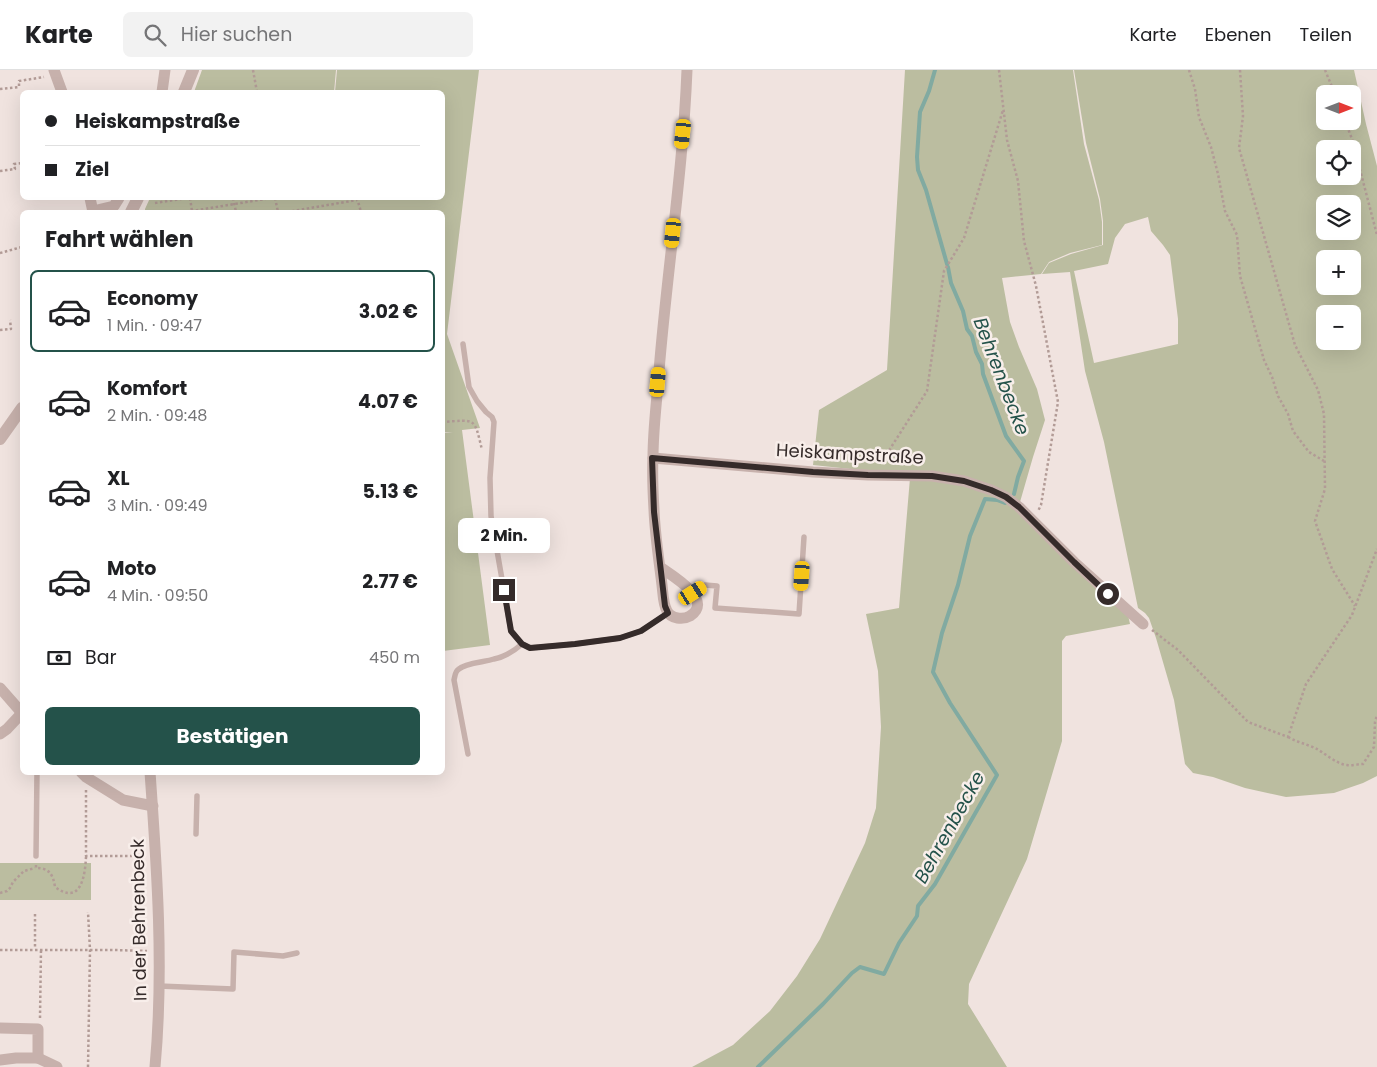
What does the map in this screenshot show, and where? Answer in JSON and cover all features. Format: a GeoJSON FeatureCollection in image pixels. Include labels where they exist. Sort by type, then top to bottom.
{"type":"FeatureCollection","features":[{"type":"Feature","properties":{"kind":"street"},"geometry":{"type":"LineString","coordinates":[[162,90],[164,70]]}},
{"type":"Feature","properties":{"kind":"street"},"geometry":{"type":"LineString","coordinates":[[185,90],[193,70]]}},
{"type":"Feature","properties":{"kind":"street"},"geometry":{"type":"LineString","coordinates":[[660,567],[688,587],[693,593],[697,600],[697,606],[690,616],[677,618],[672,616],[668,613],[665,606],[660,567],[654,512],[652,458],[661,345],[683,134],[687,70]]}},
{"type":"Feature","properties":{"kind":"street"},"geometry":{"type":"LineString","coordinates":[[54,72],[61,90]]}},
{"type":"Feature","properties":{"kind":"street"},"geometry":{"type":"LineString","coordinates":[[100,210],[114,206],[118,200]]}},
{"type":"Feature","properties":{"kind":"street"},"geometry":{"type":"LineString","coordinates":[[0,439],[20,411]]}},
{"type":"Feature","properties":{"kind":"street","name":"Heiskampstraße"},"geometry":{"type":"LineString","coordinates":[[652,458],[813,472],[932,476],[964,481],[991,490],[1006,497],[1019,507],[1074,562],[1143,624]]}},
{"type":"Feature","properties":{"kind":"street"},"geometry":{"type":"LineString","coordinates":[[0,688],[20,711]]}},
{"type":"Feature","properties":{"kind":"street"},"geometry":{"type":"LineString","coordinates":[[0,734],[8,729],[20,715]]}},
{"type":"Feature","properties":{"kind":"street"},"geometry":{"type":"LineString","coordinates":[[84,775],[123,800],[152,806]]}},
{"type":"Feature","properties":{"kind":"street","name":"In der Behrenbeck"},"geometry":{"type":"LineString","coordinates":[[150,775],[159,904],[159,986],[155,1067]]}},
{"type":"Feature","properties":{"kind":"street"},"geometry":{"type":"LineString","coordinates":[[0,1028],[38,1029],[38,1058]]}},
{"type":"Feature","properties":{"kind":"street"},"geometry":{"type":"LineString","coordinates":[[0,1060],[38,1058],[57,1067]]}},
{"type":"Feature","properties":{"kind":"lane"},"geometry":{"type":"LineString","coordinates":[[463,344],[469,387],[477,401],[492,417],[494,422],[490,478],[491,516],[511,631],[522,644],[530,648],[575,644],[620,638],[641,631],[668,613]]}},
{"type":"Feature","properties":{"kind":"lane"},"geometry":{"type":"LineString","coordinates":[[693,593],[705,585],[717,586],[716,608],[799,614],[804,537]]}},
{"type":"Feature","properties":{"kind":"lane"},"geometry":{"type":"LineString","coordinates":[[468,754],[454,680],[455,674],[459,668],[496,659],[513,652],[522,644]]}},
{"type":"Feature","properties":{"kind":"lane"},"geometry":{"type":"LineString","coordinates":[[36,856],[37,775]]}},
{"type":"Feature","properties":{"kind":"lane"},"geometry":{"type":"LineString","coordinates":[[196,834],[197,796]]}},
{"type":"Feature","properties":{"kind":"lane"},"geometry":{"type":"LineString","coordinates":[[159,986],[233,989],[234,952],[284,956],[296,953]]}},
{"type":"Feature","properties":{"kind":"path"},"geometry":{"type":"LineString","coordinates":[[253,70],[257,90]]}},
{"type":"Feature","properties":{"kind":"path"},"geometry":{"type":"LineString","coordinates":[[999,70],[1007,140],[1018,181],[1024,241],[1036,286],[1058,402],[1041,505],[1033,521]]}},
{"type":"Feature","properties":{"kind":"path"},"geometry":{"type":"LineString","coordinates":[[1189,70],[1195,90],[1199,117],[1211,147],[1218,174],[1225,211],[1237,235],[1240,276],[1264,360],[1278,396],[1288,414],[1293,431],[1309,452],[1324,461]]}},
{"type":"Feature","properties":{"kind":"path"},"geometry":{"type":"LineString","coordinates":[[1240,70],[1243,116],[1239,148],[1295,345],[1318,390],[1324,414],[1324,489],[1315,521],[1332,569],[1355,606]]}},
{"type":"Feature","properties":{"kind":"path"},"geometry":{"type":"LineString","coordinates":[[1326,70],[1332,85]]}},
{"type":"Feature","properties":{"kind":"path"},"geometry":{"type":"LineString","coordinates":[[0,89],[19,87],[19,81],[54,72]]}},
{"type":"Feature","properties":{"kind":"path"},"geometry":{"type":"LineString","coordinates":[[873,475],[927,391],[944,271],[964,238],[1003,108]]}},
{"type":"Feature","properties":{"kind":"path"},"geometry":{"type":"LineString","coordinates":[[1348,130],[1377,235]]}},
{"type":"Feature","properties":{"kind":"path"},"geometry":{"type":"LineString","coordinates":[[0,171],[14,169],[14,164],[20,163]]}},
{"type":"Feature","properties":{"kind":"path"},"geometry":{"type":"LineString","coordinates":[[155,203],[175,200]]}},
{"type":"Feature","properties":{"kind":"path"},"geometry":{"type":"LineString","coordinates":[[233,200],[236,210]]}},
{"type":"Feature","properties":{"kind":"path"},"geometry":{"type":"LineString","coordinates":[[203,210],[259,200]]}},
{"type":"Feature","properties":{"kind":"path"},"geometry":{"type":"LineString","coordinates":[[298,210],[352,200]]}},
{"type":"Feature","properties":{"kind":"path"},"geometry":{"type":"LineString","coordinates":[[0,253],[20,247]]}},
{"type":"Feature","properties":{"kind":"path"},"geometry":{"type":"LineString","coordinates":[[0,330],[11,329],[10,320]]}},
{"type":"Feature","properties":{"kind":"path"},"geometry":{"type":"LineString","coordinates":[[445,422],[468,420],[473,423],[477,428],[483,453]]}},
{"type":"Feature","properties":{"kind":"path"},"geometry":{"type":"LineString","coordinates":[[1288,737],[1306,684],[1352,615],[1377,549]]}},
{"type":"Feature","properties":{"kind":"path"},"geometry":{"type":"LineString","coordinates":[[1143,624],[1178,650],[1248,722],[1327,754],[1336,761],[1346,765],[1364,764],[1374,747],[1377,715]]}},
{"type":"Feature","properties":{"kind":"path"},"geometry":{"type":"LineString","coordinates":[[0,893],[8,891],[13,882],[24,871],[36,868],[44,868],[49,872],[54,879],[55,887],[63,893],[72,893],[78,890],[83,883],[86,856],[84,775]]}},
{"type":"Feature","properties":{"kind":"path"},"geometry":{"type":"LineString","coordinates":[[36,856],[36,868]]}},
{"type":"Feature","properties":{"kind":"path"},"geometry":{"type":"LineString","coordinates":[[86,856],[156,856]]}},
{"type":"Feature","properties":{"kind":"path"},"geometry":{"type":"LineString","coordinates":[[88,912],[90,950],[88,1067]]}},
{"type":"Feature","properties":{"kind":"path"},"geometry":{"type":"LineString","coordinates":[[35,914],[35,949]]}},
{"type":"Feature","properties":{"kind":"path"},"geometry":{"type":"LineString","coordinates":[[38,1029],[40,1022],[41,949]]}},
{"type":"Feature","properties":{"kind":"path"},"geometry":{"type":"LineString","coordinates":[[0,950],[159,951]]}},
{"type":"Feature","properties":{"kind":"green space"},"geometry":{"type":"Polygon","coordinates":[[[202,70],[336,70],[334,90],[195,90],[202,70]]]}},
{"type":"Feature","properties":{"kind":"green space"},"geometry":{"type":"Polygon","coordinates":[[[337,70],[479,70],[447,334],[480,428],[462,430],[490,645],[445,651],[445,433],[453,432],[445,432],[445,210],[145,210],[149,200],[445,200],[445,90],[335,90],[337,70]]]}},
{"type":"Feature","properties":{"kind":"green space"},"geometry":{"type":"Polygon","coordinates":[[[905,70],[1073,70],[1084,144],[1099,200],[1102,222],[1102,245],[1070,253],[1049,262],[1041,274],[1002,278],[1010,322],[1037,389],[1045,420],[1020,502],[1128,615],[1130,624],[1066,636],[1062,641],[1062,741],[1027,859],[969,984],[968,1004],[1007,1067],[692,1067],[733,1045],[770,1011],[797,976],[820,939],[865,843],[876,808],[881,727],[878,671],[866,614],[899,608],[910,478],[813,465],[819,410],[887,370],[905,70]]]}},
{"type":"Feature","properties":{"kind":"green space"},"geometry":{"type":"Polygon","coordinates":[[[1074,70],[1354,70],[1357,85],[1316,85],[1316,130],[1361,130],[1361,102],[1377,166],[1377,776],[1363,783],[1334,793],[1286,797],[1245,788],[1213,777],[1193,773],[1185,764],[1174,700],[1156,638],[1149,618],[1138,608],[1104,442],[1085,371],[1070,272],[1042,274],[1049,263],[1071,254],[1103,245],[1103,221],[1100,199],[1086,143],[1074,70]],[[1148,217],[1125,224],[1115,238],[1108,264],[1074,271],[1094,363],[1178,344],[1178,319],[1170,255],[1151,231],[1148,217]]]}},
{"type":"Feature","properties":{"kind":"green space"},"geometry":{"type":"Polygon","coordinates":[[[0,863],[91,863],[91,900],[0,900],[0,863]]]}},
{"type":"Feature","properties":{"kind":"waterway","name":"Behrenbecke"},"geometry":{"type":"LineString","coordinates":[[935,70],[920,112],[917,157],[918,170],[926,190],[947,264]]}},
{"type":"Feature","properties":{"kind":"waterway","name":"Behrenbecke"},"geometry":{"type":"LineString","coordinates":[[948,267],[951,283],[963,311],[967,329],[972,336],[976,352],[982,364],[983,374],[1006,436],[1024,461],[1014,494]]}},
{"type":"Feature","properties":{"kind":"waterway","name":"Behrenbecke"},"geometry":{"type":"LineString","coordinates":[[758,1067],[860,967],[884,974],[899,943],[917,916],[918,906],[935,884],[997,775],[950,703],[933,672],[942,633],[958,585],[970,536],[985,499],[1005,503]]}},
{"type":"Feature","properties":{"kind":"route"},"geometry":{"type":"LineString","coordinates":[[504,590],[511,631],[522,644],[530,648],[620,638],[641,631],[668,613],[665,606],[654,512],[652,458],[813,472],[932,476],[964,481],[1006,497],[1019,507],[1108,594]]}}]}
